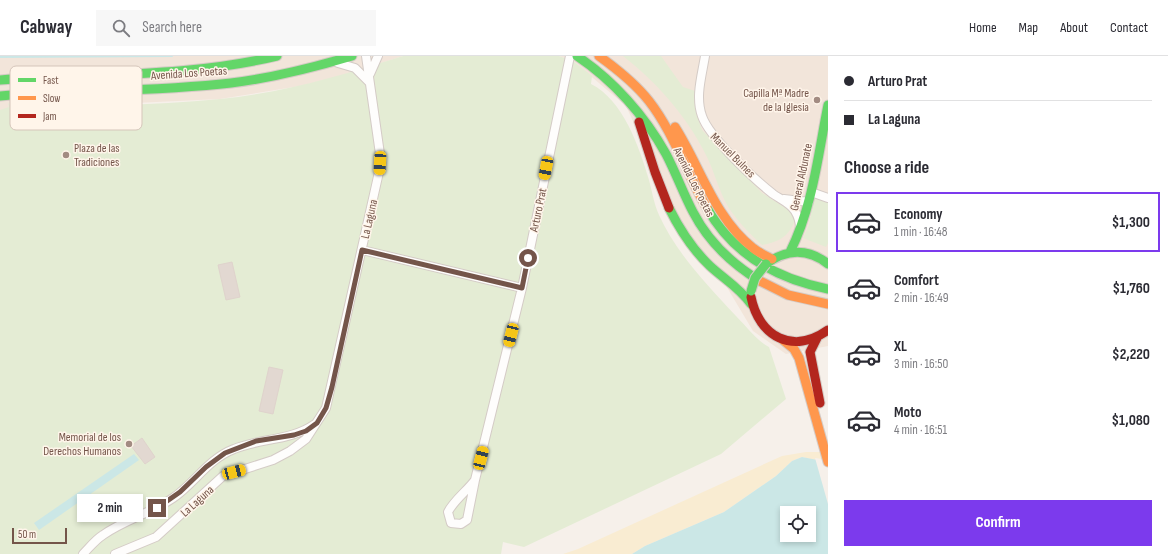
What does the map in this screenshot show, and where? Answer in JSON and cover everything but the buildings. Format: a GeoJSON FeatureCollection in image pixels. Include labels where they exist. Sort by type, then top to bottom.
{"type":"FeatureCollection","features":[{"type":"Feature","properties":{"kind":"main road","name":"Avenida Los Poetas"},"geometry":{"type":"LineString","coordinates":[[142,74],[199,71],[236,66],[277,56]]}},
{"type":"Feature","properties":{"kind":"main road","name":"Avenida Los Poetas"},"geometry":{"type":"LineString","coordinates":[[142,87],[226,82],[268,77],[352,56]]}},
{"type":"Feature","properties":{"kind":"main road","name":"Avenida Los Poetas"},"geometry":{"type":"LineString","coordinates":[[577,56],[602,74],[634,107],[666,154],[695,216],[722,251],[753,277],[769,287],[791,297],[828,304]]}},
{"type":"Feature","properties":{"kind":"main road","name":"Avenida Los Poetas"},"geometry":{"type":"LineString","coordinates":[[599,56],[641,91],[655,108],[674,140],[706,208],[720,229],[736,247],[756,264],[776,275],[798,283],[828,289]]}},
{"type":"Feature","properties":{"kind":"main road","name":"Avenida Los Poetas"},"geometry":{"type":"LineString","coordinates":[[0,80],[10,80]]}},
{"type":"Feature","properties":{"kind":"main road"},"geometry":{"type":"LineString","coordinates":[[641,91],[658,107],[684,141],[697,164],[714,202],[732,226],[752,250],[769,261]]}},
{"type":"Feature","properties":{"kind":"main road","name":"Avenida Los Poetas"},"geometry":{"type":"LineString","coordinates":[[0,96],[10,95]]}},
{"type":"Feature","properties":{"kind":"main road","name":"General Aldunate"},"geometry":{"type":"LineString","coordinates":[[790,252],[800,233],[810,197],[828,105]]}},
{"type":"Feature","properties":{"kind":"main road"},"geometry":{"type":"LineString","coordinates":[[634,107],[656,177],[685,237],[712,268],[744,293],[752,304]]}},
{"type":"Feature","properties":{"kind":"main road"},"geometry":{"type":"LineString","coordinates":[[828,264],[816,256],[806,252],[790,252],[769,261],[755,278],[752,291],[753,312],[761,326],[774,337],[793,343],[804,342],[817,338],[828,330]]}},
{"type":"Feature","properties":{"kind":"main road"},"geometry":{"type":"LineString","coordinates":[[817,338],[810,352],[813,393],[828,462]]}},
{"type":"Feature","properties":{"kind":"main road"},"geometry":{"type":"LineString","coordinates":[[783,340],[792,346],[796,352],[828,431]]}},
{"type":"Feature","properties":{"kind":"street","name":"La Laguna"},"geometry":{"type":"LineString","coordinates":[[115,554],[156,537],[223,476],[273,460],[290,451],[306,439],[326,408],[332,387],[379,172],[380,154],[366,56]]}},
{"type":"Feature","properties":{"kind":"street"},"geometry":{"type":"LineString","coordinates":[[369,83],[370,72],[378,56]]}},
{"type":"Feature","properties":{"kind":"street","name":"Arturo Prat"},"geometry":{"type":"LineString","coordinates":[[475,480],[468,490],[451,505],[448,512],[451,523],[461,524],[467,520],[475,480],[522,288],[570,56]]}},
{"type":"Feature","properties":{"kind":"street","name":"Manuel Bulnes"},"geometry":{"type":"LineString","coordinates":[[705,56],[699,91],[699,106],[704,123],[718,142],[795,211],[800,223],[800,233]]}},
{"type":"Feature","properties":{"kind":"street"},"geometry":{"type":"LineString","coordinates":[[328,63],[350,65],[363,74],[369,83]]}},
{"type":"Feature","properties":{"kind":"street"},"geometry":{"type":"LineString","coordinates":[[779,198],[828,198]]}},
{"type":"Feature","properties":{"kind":"street"},"geometry":{"type":"LineString","coordinates":[[362,250],[522,288]]}},
{"type":"Feature","properties":{"kind":"street","name":"La Laguna"},"geometry":{"type":"LineString","coordinates":[[83,554],[102,535],[172,498],[206,467],[225,453],[256,441],[294,435],[306,431],[317,423]]}},
{"type":"Feature","properties":{"kind":"shaded area"},"geometry":{"type":"Polygon","coordinates":[[[0,56],[403,56],[345,75],[300,86],[220,99],[142,103],[142,66],[10,66],[10,105],[9,104],[9,107],[0,119],[0,56]]]}},
{"type":"Feature","properties":{"kind":"shaded area"},"geometry":{"type":"Polygon","coordinates":[[[559,56],[828,56],[828,346],[786,354],[753,331],[725,284],[691,247],[626,106],[573,61],[559,56]]]}},
{"type":"Feature","properties":{"kind":"green space"},"geometry":{"type":"Polygon","coordinates":[[[403,56],[559,56],[573,61],[592,76],[591,84],[602,91],[621,112],[635,139],[649,180],[657,211],[674,243],[704,281],[752,333],[769,347],[786,399],[721,454],[524,547],[503,542],[501,554],[0,554],[0,110],[9,107],[8,103],[10,105],[10,130],[142,130],[142,104],[243,96],[290,88],[358,70],[403,56]]]}},
{"type":"Feature","properties":{"kind":"green space"},"geometry":{"type":"Polygon","coordinates":[[[623,56],[661,56],[683,87],[695,91],[696,113],[702,130],[762,193],[790,211],[795,219],[787,234],[779,240],[762,245],[747,230],[732,213],[725,201],[708,159],[689,125],[658,88],[623,56]]]}},
{"type":"Feature","properties":{"kind":"green space"},"geometry":{"type":"Polygon","coordinates":[[[814,196],[828,201],[828,243],[826,247],[803,238],[809,225],[814,196]]]}},
{"type":"Feature","properties":{"kind":"sand"},"geometry":{"type":"Polygon","coordinates":[[[806,452],[828,452],[824,462],[802,457],[792,461],[776,476],[724,512],[645,546],[632,554],[563,554],[578,549],[782,456],[806,452]]]}},
{"type":"Feature","properties":{"kind":"water"},"geometry":{"type":"Polygon","coordinates":[[[134,454],[139,460],[39,530],[34,523],[134,454]]]}},
{"type":"Feature","properties":{"kind":"water"},"geometry":{"type":"Polygon","coordinates":[[[802,457],[828,462],[828,554],[632,554],[645,546],[724,512],[776,476],[792,461],[802,457]]]}},
{"type":"Feature","properties":{"kind":"pier"},"geometry":{"type":"Polygon","coordinates":[[[815,458],[828,460],[828,504],[815,458]]]}},
{"type":"Feature","properties":{"kind":"waterway"},"geometry":{"type":"LineString","coordinates":[[0,57],[172,56]]}},
{"type":"Feature","properties":{"kind":"traffic: fast"},"geometry":{"type":"LineString","coordinates":[[142,74],[208,68],[277,56]]}},
{"type":"Feature","properties":{"kind":"traffic: fast"},"geometry":{"type":"LineString","coordinates":[[142,89],[231,83],[292,72],[352,56]]}},
{"type":"Feature","properties":{"kind":"traffic: fast"},"geometry":{"type":"LineString","coordinates":[[577,56],[603,76],[627,100],[648,126],[666,154],[699,223],[713,242],[730,259],[760,281]]}},
{"type":"Feature","properties":{"kind":"traffic: fast"},"geometry":{"type":"LineString","coordinates":[[0,80],[10,79]]}},
{"type":"Feature","properties":{"kind":"traffic: fast"},"geometry":{"type":"LineString","coordinates":[[0,96],[10,95]]}},
{"type":"Feature","properties":{"kind":"traffic: fast"},"geometry":{"type":"LineString","coordinates":[[790,252],[798,235],[814,180],[828,105]]}},
{"type":"Feature","properties":{"kind":"traffic: fast"},"geometry":{"type":"LineString","coordinates":[[669,208],[682,232],[692,246],[710,266],[742,293],[751,304]]}},
{"type":"Feature","properties":{"kind":"traffic: fast"},"geometry":{"type":"LineString","coordinates":[[707,208],[730,239],[758,262],[791,279],[828,289]]}},
{"type":"Feature","properties":{"kind":"traffic: fast"},"geometry":{"type":"LineString","coordinates":[[766,264],[781,255],[797,252],[813,255],[828,264]]}},
{"type":"Feature","properties":{"kind":"traffic: fast"},"geometry":{"type":"LineString","coordinates":[[751,291],[755,278],[766,264]]}},
{"type":"Feature","properties":{"kind":"traffic: slow"},"geometry":{"type":"LineString","coordinates":[[599,56],[632,82],[644,94],[658,113],[707,208]]}},
{"type":"Feature","properties":{"kind":"traffic: slow"},"geometry":{"type":"LineString","coordinates":[[675,127],[709,191],[728,222],[753,248],[772,259]]}},
{"type":"Feature","properties":{"kind":"traffic: slow"},"geometry":{"type":"LineString","coordinates":[[760,281],[788,295],[828,304]]}},
{"type":"Feature","properties":{"kind":"traffic: slow"},"geometry":{"type":"LineString","coordinates":[[783,340],[794,349],[799,358],[828,462]]}},
{"type":"Feature","properties":{"kind":"traffic: jam"},"geometry":{"type":"LineString","coordinates":[[639,122],[655,172],[669,208]]}},
{"type":"Feature","properties":{"kind":"traffic: jam"},"geometry":{"type":"LineString","coordinates":[[751,297],[755,311],[761,323],[779,338],[790,341],[802,341],[815,337],[828,330]]}},
{"type":"Feature","properties":{"kind":"traffic: jam"},"geometry":{"type":"LineString","coordinates":[[817,338],[810,352],[820,403]]}},
{"type":"Feature","properties":{"kind":"place","name":"Capilla Mª Madre de la Iglesia"},"geometry":{"type":"Point","coordinates":[817,100]}},
{"type":"Feature","properties":{"kind":"place","name":"Plaza de las Tradiciones"},"geometry":{"type":"Point","coordinates":[66,155]}},
{"type":"Feature","properties":{"kind":"place","name":"Memorial de los Derechos Humanos"},"geometry":{"type":"Point","coordinates":[129,444]}},
{"type":"Feature","properties":{"kind":"route"},"geometry":{"type":"LineString","coordinates":[[157,508],[180,492],[206,467],[225,453],[256,441],[294,435],[306,431],[317,423],[326,408],[332,387],[362,250],[522,288],[528,258]]}}]}
